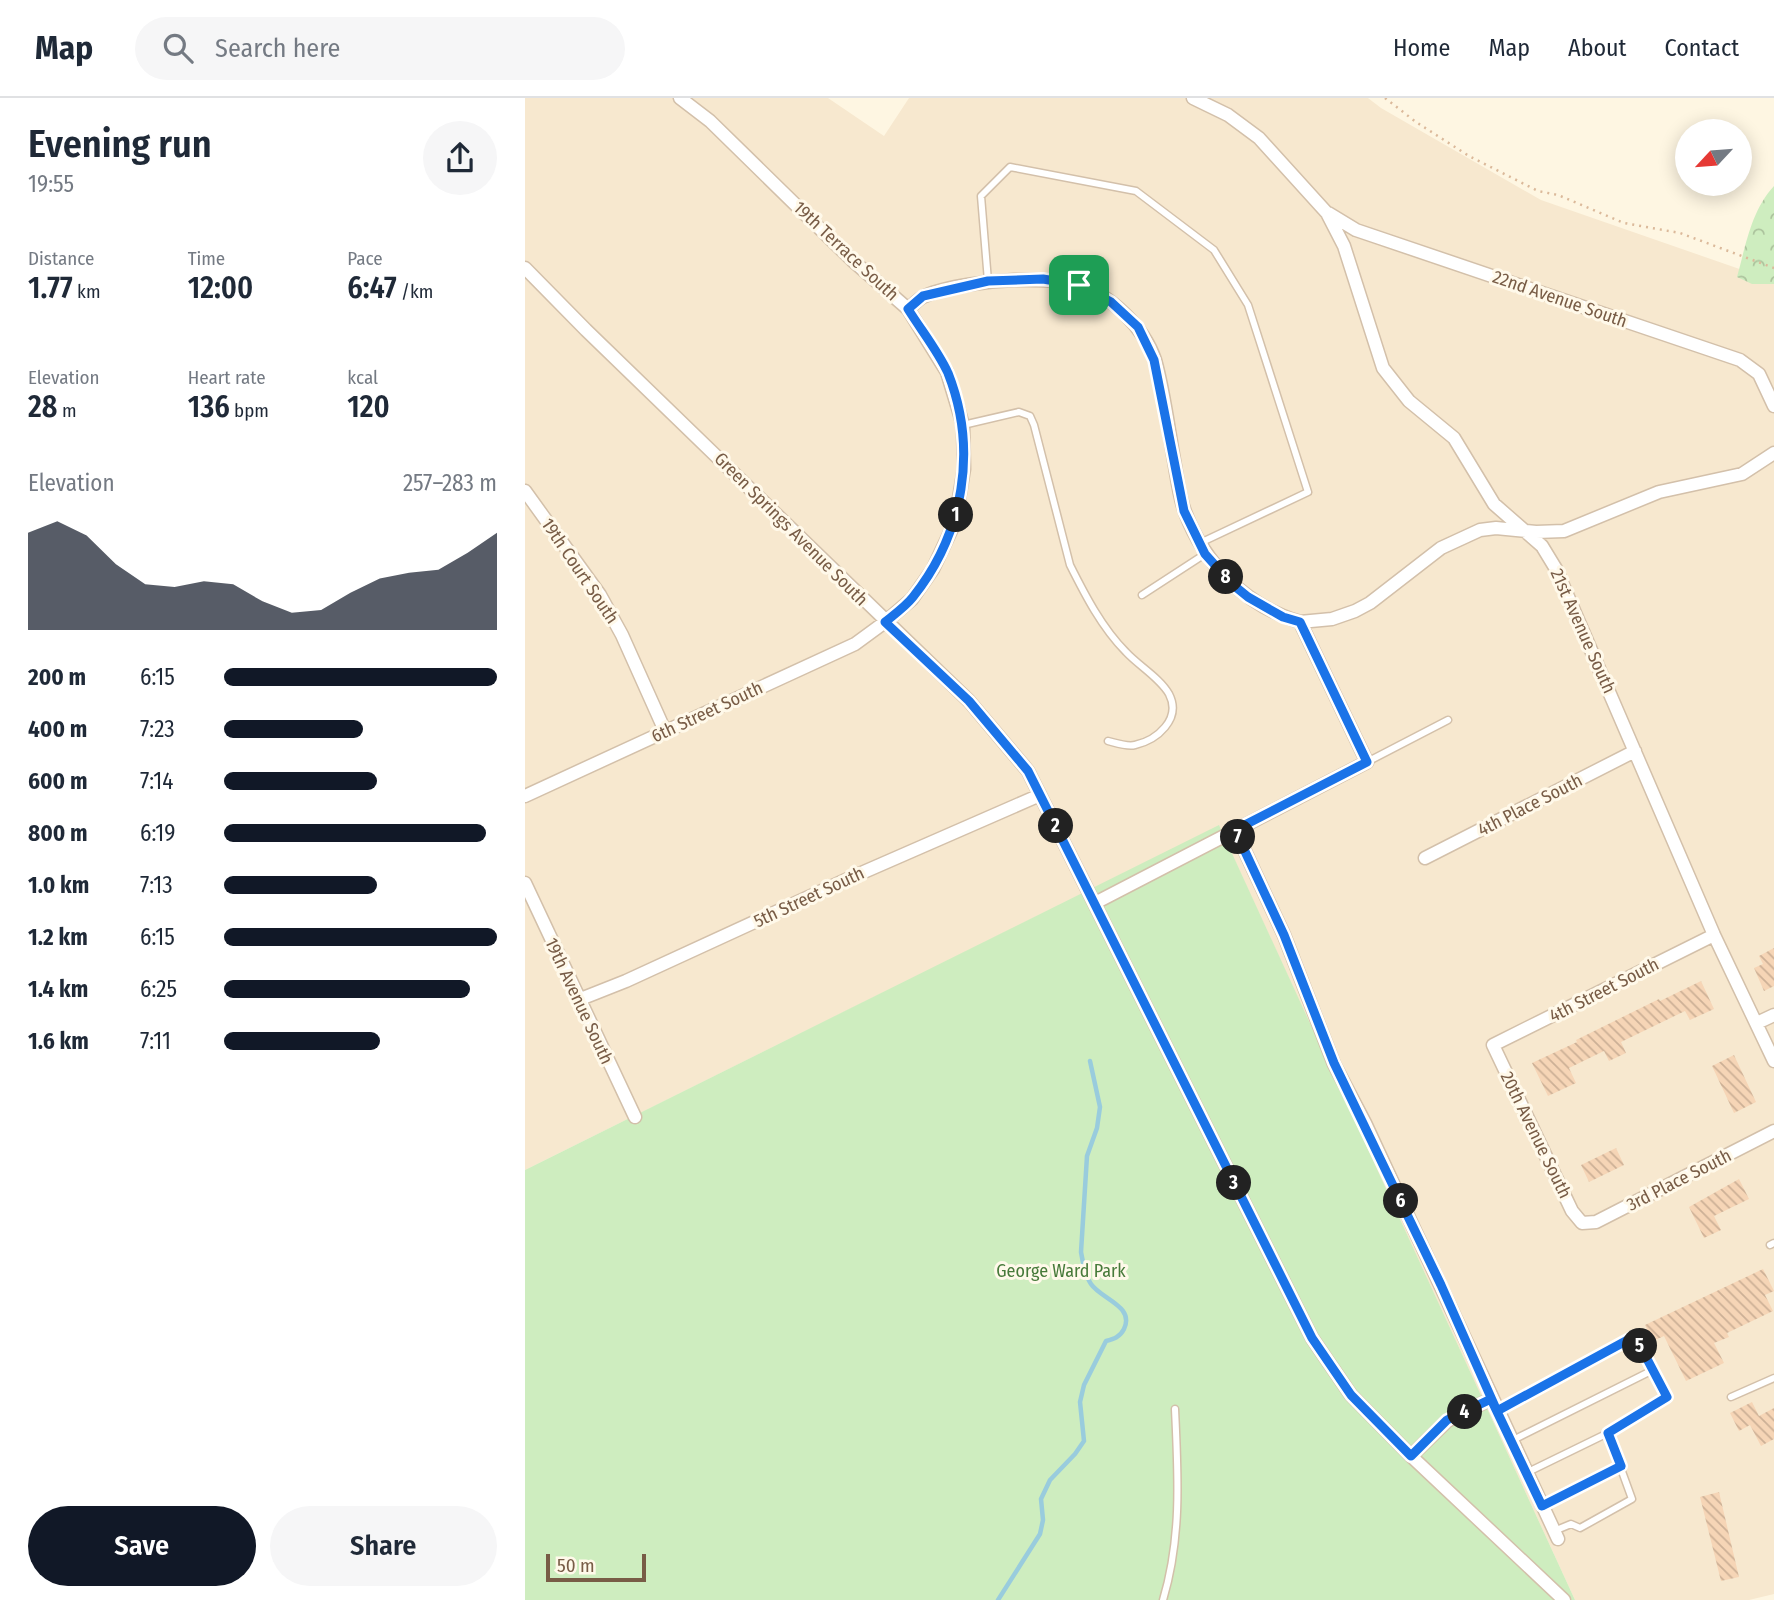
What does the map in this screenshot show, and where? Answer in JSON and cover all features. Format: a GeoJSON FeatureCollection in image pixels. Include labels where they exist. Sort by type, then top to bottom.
{"type":"FeatureCollection","features":[{"type":"Feature","properties":{"kind":"street","name":"19th Terrace South"},"geometry":{"type":"LineString","coordinates":[[680,98],[710,121],[852,260],[908,309],[947,372],[963,425],[964,469],[955,522],[933,569],[912,599],[885,622]]}},
{"type":"Feature","properties":{"kind":"street","name":"21st Avenue South"},"geometry":{"type":"LineString","coordinates":[[1193,98],[1228,115],[1259,138],[1327,213],[1344,246],[1383,368],[1409,401],[1454,438],[1495,504],[1542,546],[1556,569],[1714,935],[1774,1061]]}},
{"type":"Feature","properties":{"kind":"street","name":"22nd Avenue South"},"geometry":{"type":"LineString","coordinates":[[1327,213],[1356,230],[1740,360],[1759,374],[1774,406]]}},
{"type":"Feature","properties":{"kind":"street","name":"Green Springs Avenue South"},"geometry":{"type":"LineString","coordinates":[[525,268],[969,701],[1018,758],[1028,771],[1095,903],[1312,1338],[1351,1395],[1411,1456],[1564,1600]]}},
{"type":"Feature","properties":{"kind":"street"},"geometry":{"type":"LineString","coordinates":[[908,309],[923,296],[988,281],[1043,279],[1079,285],[1111,302],[1138,327],[1154,360],[1184,511],[1202,548],[1232,584],[1248,597],[1283,617],[1300,622],[1332,619],[1355,611],[1370,603],[1416,566],[1453,541],[1480,530],[1496,528],[1551,533],[1564,531],[1675,486],[1728,479],[1742,474],[1774,453]]}},
{"type":"Feature","properties":{"kind":"street","name":"19th Court South"},"geometry":{"type":"LineString","coordinates":[[525,491],[600,595],[622,635],[665,731]]}},
{"type":"Feature","properties":{"kind":"street","name":"6th Street South"},"geometry":{"type":"LineString","coordinates":[[525,796],[855,644],[885,622]]}},
{"type":"Feature","properties":{"kind":"street"},"geometry":{"type":"LineString","coordinates":[[1095,903],[1367,762],[1300,622]]}},
{"type":"Feature","properties":{"kind":"street","name":"4th Place South"},"geometry":{"type":"LineString","coordinates":[[1425,858],[1635,751]]}},
{"type":"Feature","properties":{"kind":"street","name":"5th Street South"},"geometry":{"type":"LineString","coordinates":[[578,1000],[626,981],[850,878],[1040,795]]}},
{"type":"Feature","properties":{"kind":"street"},"geometry":{"type":"LineString","coordinates":[[1235,830],[1284,935],[1334,1063],[1556,1535]]}},
{"type":"Feature","properties":{"kind":"street","name":"19th Avenue South"},"geometry":{"type":"LineString","coordinates":[[525,883],[635,1117]]}},
{"type":"Feature","properties":{"kind":"street","name":"4th Street South"},"geometry":{"type":"LineString","coordinates":[[1493,1045],[1714,935]]}},
{"type":"Feature","properties":{"kind":"street"},"geometry":{"type":"LineString","coordinates":[[1757,1023],[1774,1015]]}},
{"type":"Feature","properties":{"kind":"street","name":"20th Avenue South"},"geometry":{"type":"LineString","coordinates":[[1493,1045],[1572,1210],[1582,1223]]}},
{"type":"Feature","properties":{"kind":"street","name":"3rd Place South"},"geometry":{"type":"LineString","coordinates":[[1582,1223],[1596,1222],[1774,1131]]}},
{"type":"Feature","properties":{"kind":"street"},"geometry":{"type":"LineString","coordinates":[[1411,1456],[1447,1420],[1494,1405]]}},
{"type":"Feature","properties":{"kind":"lane"},"geometry":{"type":"LineString","coordinates":[[988,281],[981,195],[1010,167],[1136,191],[1214,250],[1248,305],[1308,492],[1202,548],[1142,595]]}},
{"type":"Feature","properties":{"kind":"lane"},"geometry":{"type":"LineString","coordinates":[[963,425],[1019,412],[1030,415],[1070,565],[1096,612],[1124,651],[1170,695],[1172,712],[1168,725],[1150,739],[1132,746],[1108,741]]}},
{"type":"Feature","properties":{"kind":"lane"},"geometry":{"type":"LineString","coordinates":[[1367,762],[1448,720]]}},
{"type":"Feature","properties":{"kind":"lane"},"geometry":{"type":"LineString","coordinates":[[1494,1405],[1635,1336],[1667,1397],[1608,1433],[1527,1473]]}},
{"type":"Feature","properties":{"kind":"lane"},"geometry":{"type":"LineString","coordinates":[[1511,1441],[1653,1370]]}},
{"type":"Feature","properties":{"kind":"lane"},"geometry":{"type":"LineString","coordinates":[[1731,1397],[1774,1378]]}},
{"type":"Feature","properties":{"kind":"lane"},"geometry":{"type":"LineString","coordinates":[[1164,1600],[1173,1570],[1178,1517],[1175,1409]]}},
{"type":"Feature","properties":{"kind":"lane"},"geometry":{"type":"LineString","coordinates":[[1556,1535],[1571,1524],[1580,1528],[1632,1499],[1608,1433]]}},
{"type":"Feature","properties":{"kind":"lane"},"geometry":{"type":"LineString","coordinates":[[1542,1506],[1621,1466]]}},
{"type":"Feature","properties":{"kind":"path"},"geometry":{"type":"LineString","coordinates":[[1385,98],[1416,122],[1469,156],[1538,191],[1558,195],[1624,223],[1680,233],[1774,268]]}},
{"type":"Feature","properties":{"kind":"shaded area"},"geometry":{"type":"Polygon","coordinates":[[[525,98],[828,98],[884,136],[909,98],[1368,98],[1541,200],[1774,281],[1774,1594],[1749,1600],[1575,1600],[1219,826],[525,1170],[525,98]]]}},
{"type":"Feature","properties":{"kind":"green space"},"geometry":{"type":"Polygon","coordinates":[[[1774,186],[1774,284],[1752,284],[1737,277],[1755,217],[1774,186]]]}},
{"type":"Feature","properties":{"kind":"green space","name":"George Ward Park"},"geometry":{"type":"Polygon","coordinates":[[[1219,825],[1575,1600],[525,1600],[525,1170],[1219,825]]]}},
{"type":"Feature","properties":{"kind":"building"},"geometry":{"type":"Polygon","coordinates":[[[1774,948],[1774,986],[1764,991],[1754,968],[1763,964],[1759,956],[1774,948]]]}},
{"type":"Feature","properties":{"kind":"building"},"geometry":{"type":"Polygon","coordinates":[[[1701,981],[1714,1009],[1690,1020],[1685,1011],[1621,1042],[1626,1053],[1609,1061],[1604,1051],[1569,1068],[1576,1083],[1548,1096],[1532,1063],[1659,999],[1660,1001],[1701,981]]]}},
{"type":"Feature","properties":{"kind":"building"},"geometry":{"type":"Polygon","coordinates":[[[1734,1055],[1756,1102],[1734,1113],[1712,1066],[1734,1055]]]}},
{"type":"Feature","properties":{"kind":"building"},"geometry":{"type":"Polygon","coordinates":[[[1616,1148],[1624,1165],[1589,1182],[1581,1165],[1616,1148]]]}},
{"type":"Feature","properties":{"kind":"building"},"geometry":{"type":"Polygon","coordinates":[[[1739,1179],[1749,1199],[1714,1216],[1721,1230],[1704,1238],[1689,1207],[1739,1179]]]}},
{"type":"Feature","properties":{"kind":"building"},"geometry":{"type":"Polygon","coordinates":[[[1763,1269],[1774,1291],[1765,1295],[1773,1311],[1727,1333],[1729,1337],[1714,1343],[1724,1363],[1686,1381],[1664,1336],[1653,1341],[1645,1325],[1763,1269]]]}},
{"type":"Feature","properties":{"kind":"building"},"geometry":{"type":"Polygon","coordinates":[[[1752,1402],[1759,1416],[1774,1408],[1774,1439],[1761,1446],[1750,1425],[1739,1431],[1730,1413],[1752,1402]]]}},
{"type":"Feature","properties":{"kind":"building"},"geometry":{"type":"Polygon","coordinates":[[[1719,1492],[1739,1577],[1721,1581],[1700,1497],[1719,1492]]]}},
{"type":"Feature","properties":{"kind":"waterway"},"geometry":{"type":"LineString","coordinates":[[998,1600],[1040,1534],[1043,1520],[1041,1499],[1050,1480],[1084,1441],[1080,1402],[1084,1385],[1106,1341],[1121,1334],[1126,1321],[1121,1309],[1091,1284],[1081,1252],[1087,1156],[1097,1128],[1100,1107],[1090,1061]]}},
{"type":"Feature","properties":{"kind":"route"},"geometry":{"type":"LineString","coordinates":[[1043,279],[1079,285],[1111,302],[1138,327],[1154,360],[1184,511],[1205,554],[1232,584],[1248,597],[1283,617],[1300,622],[1367,762],[1235,830],[1284,935],[1334,1063],[1441,1285],[1497,1411],[1635,1336],[1667,1397],[1608,1433],[1621,1466],[1542,1506],[1491,1399],[1447,1420],[1411,1456],[1351,1395],[1312,1338],[1028,771],[969,701],[885,622],[912,599],[933,569],[955,522],[964,469],[963,425],[947,372],[908,309],[923,296],[988,281],[1043,279]]}}]}
